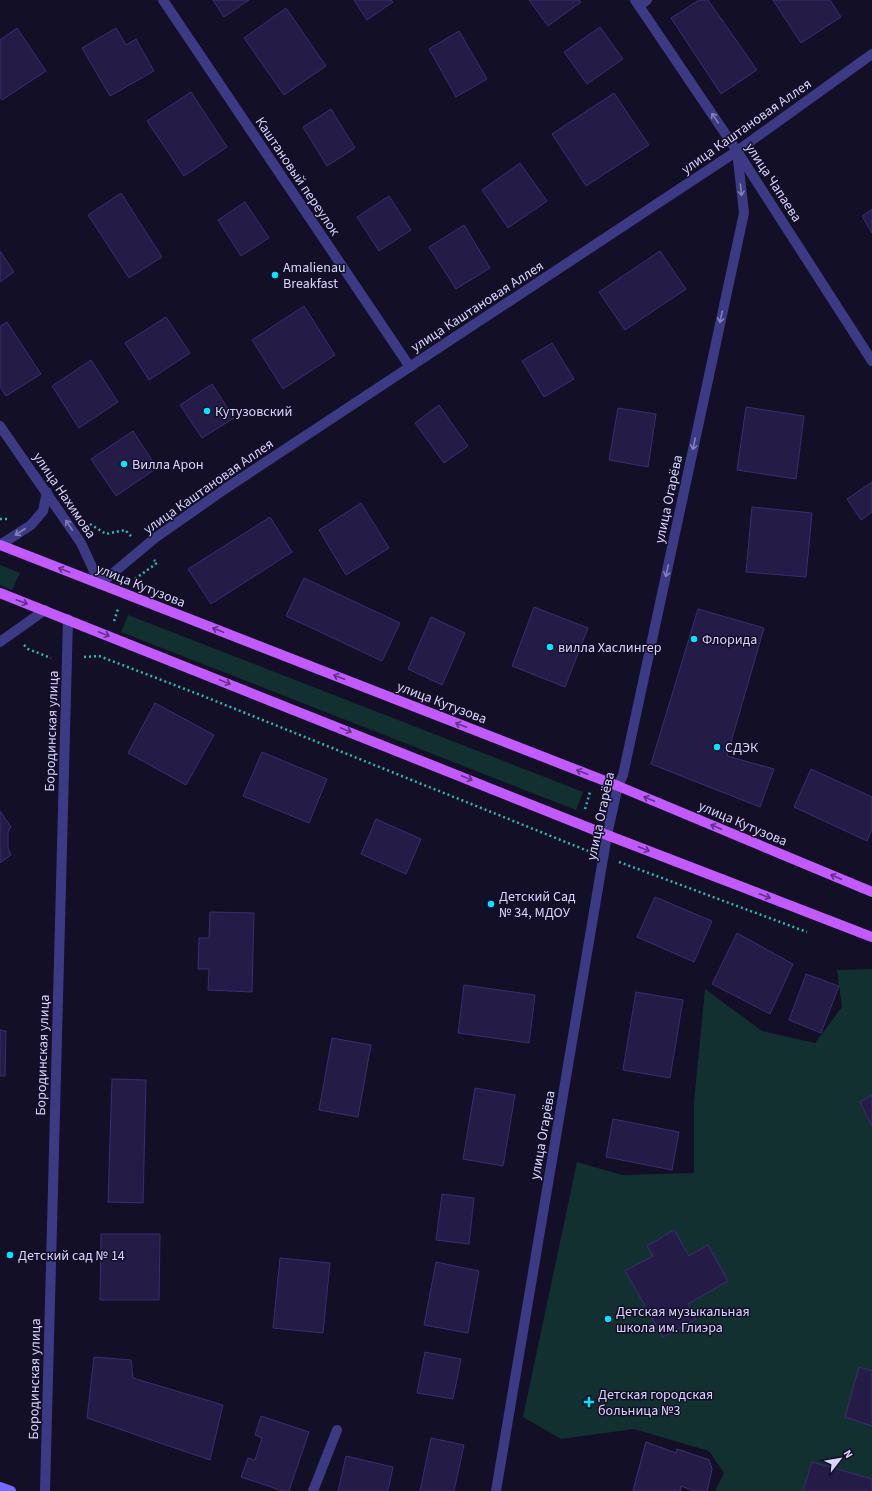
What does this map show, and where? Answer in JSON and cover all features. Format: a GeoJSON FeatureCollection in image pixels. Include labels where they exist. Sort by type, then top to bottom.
{"type":"FeatureCollection","features":[{"type":"Feature","properties":{"kind":"main road","name":"улица Кутузова"},"geometry":{"type":"LineString","coordinates":[[0,545],[618,786],[872,892]]}},
{"type":"Feature","properties":{"kind":"main road"},"geometry":{"type":"LineString","coordinates":[[0,593],[607,834],[872,937]]}},
{"type":"Feature","properties":{"kind":"main road"},"geometry":{"type":"LineString","coordinates":[[0,1487],[11,1491]]}},
{"type":"Feature","properties":{"kind":"street","name":"Каштановый переулок"},"geometry":{"type":"LineString","coordinates":[[163,0],[410,367]]}},
{"type":"Feature","properties":{"kind":"street","name":"улица Чапаева"},"geometry":{"type":"LineString","coordinates":[[640,2],[872,361]]}},
{"type":"Feature","properties":{"kind":"street","name":"улица Каштановая Аллея"},"geometry":{"type":"LineString","coordinates":[[100,584],[155,538],[225,489],[737,151],[872,54]]}},
{"type":"Feature","properties":{"kind":"street","name":"улица Огарёва"},"geometry":{"type":"LineString","coordinates":[[496,1491],[607,834],[618,786],[623,776],[744,213],[737,151]]}},
{"type":"Feature","properties":{"kind":"street","name":"улица Нахимова"},"geometry":{"type":"LineString","coordinates":[[0,426],[81,543],[100,584]]}},
{"type":"Feature","properties":{"kind":"street"},"geometry":{"type":"LineString","coordinates":[[0,545],[31,525],[43,511],[47,492]]}},
{"type":"Feature","properties":{"kind":"street"},"geometry":{"type":"LineString","coordinates":[[0,642],[45,610]]}},
{"type":"Feature","properties":{"kind":"street","name":"Бородинская улица"},"geometry":{"type":"LineString","coordinates":[[45,1491],[68,619]]}},
{"type":"Feature","properties":{"kind":"street"},"geometry":{"type":"LineString","coordinates":[[313,1491],[337,1430]]}},
{"type":"Feature","properties":{"kind":"path"},"geometry":{"type":"LineString","coordinates":[[14,632],[28,649],[52,658],[99,656],[203,696],[576,847],[812,934]]}},
{"type":"Feature","properties":{"kind":"path"},"geometry":{"type":"LineString","coordinates":[[576,847],[580,823],[595,777]]}},
{"type":"Feature","properties":{"kind":"green space"},"geometry":{"type":"Polygon","coordinates":[[[0,565],[20,573],[12,590],[0,585],[0,565]]]}},
{"type":"Feature","properties":{"kind":"green space"},"geometry":{"type":"Polygon","coordinates":[[[128,615],[583,792],[576,810],[121,632],[128,615]]]}},
{"type":"Feature","properties":{"kind":"green space"},"geometry":{"type":"Polygon","coordinates":[[[872,969],[872,1491],[715,1491],[724,1473],[709,1451],[634,1429],[561,1439],[523,1417],[577,1162],[622,1175],[694,1173],[694,1102],[705,989],[762,1031],[815,1043],[842,1007],[837,970],[872,969]]]}},
{"type":"Feature","properties":{"kind":"building"},"geometry":{"type":"Polygon","coordinates":[[[213,0],[249,0],[224,17],[213,0]]]}},
{"type":"Feature","properties":{"kind":"building"},"geometry":{"type":"Polygon","coordinates":[[[354,0],[391,0],[393,2],[367,20],[354,0]]]}},
{"type":"Feature","properties":{"kind":"building"},"geometry":{"type":"Polygon","coordinates":[[[529,0],[579,0],[581,2],[548,26],[529,0]]]}},
{"type":"Feature","properties":{"kind":"building"},"geometry":{"type":"Polygon","coordinates":[[[699,0],[708,0],[757,70],[721,94],[671,18],[699,0]]]}},
{"type":"Feature","properties":{"kind":"building"},"geometry":{"type":"Polygon","coordinates":[[[773,0],[830,0],[841,17],[801,43],[773,0]]]}},
{"type":"Feature","properties":{"kind":"building"},"geometry":{"type":"Polygon","coordinates":[[[286,8],[326,66],[284,95],[244,38],[286,8]]]}},
{"type":"Feature","properties":{"kind":"building"},"geometry":{"type":"Polygon","coordinates":[[[600,27],[623,59],[587,84],[564,52],[600,27]]]}},
{"type":"Feature","properties":{"kind":"building"},"geometry":{"type":"Polygon","coordinates":[[[17,28],[46,71],[2,100],[0,97],[0,40],[17,28]]]}},
{"type":"Feature","properties":{"kind":"building"},"geometry":{"type":"Polygon","coordinates":[[[116,28],[126,45],[136,39],[154,71],[110,96],[82,48],[116,28]]]}},
{"type":"Feature","properties":{"kind":"building"},"geometry":{"type":"Polygon","coordinates":[[[459,31],[487,79],[456,97],[429,49],[459,31]]]}},
{"type":"Feature","properties":{"kind":"building"},"geometry":{"type":"Polygon","coordinates":[[[191,92],[227,147],[184,176],[147,121],[191,92]]]}},
{"type":"Feature","properties":{"kind":"building"},"geometry":{"type":"Polygon","coordinates":[[[614,93],[649,145],[586,186],[552,134],[614,93]]]}},
{"type":"Feature","properties":{"kind":"building"},"geometry":{"type":"Polygon","coordinates":[[[331,109],[355,148],[327,166],[303,127],[331,109]]]}},
{"type":"Feature","properties":{"kind":"building"},"geometry":{"type":"Polygon","coordinates":[[[520,163],[547,201],[508,228],[482,190],[520,163]]]}},
{"type":"Feature","properties":{"kind":"building"},"geometry":{"type":"Polygon","coordinates":[[[121,193],[162,257],[129,278],[88,215],[121,193]]]}},
{"type":"Feature","properties":{"kind":"building"},"geometry":{"type":"Polygon","coordinates":[[[389,196],[411,230],[379,251],[357,217],[389,196]]]}},
{"type":"Feature","properties":{"kind":"building"},"geometry":{"type":"Polygon","coordinates":[[[245,202],[269,238],[241,256],[218,220],[245,202]]]}},
{"type":"Feature","properties":{"kind":"building"},"geometry":{"type":"Polygon","coordinates":[[[872,209],[872,233],[862,216],[872,209]]]}},
{"type":"Feature","properties":{"kind":"building"},"geometry":{"type":"Polygon","coordinates":[[[464,225],[490,268],[456,289],[429,247],[464,225]]]}},
{"type":"Feature","properties":{"kind":"building"},"geometry":{"type":"Polygon","coordinates":[[[0,251],[14,272],[0,282],[0,251]]]}},
{"type":"Feature","properties":{"kind":"building"},"geometry":{"type":"Polygon","coordinates":[[[660,251],[686,289],[625,330],[599,292],[660,251]]]}},
{"type":"Feature","properties":{"kind":"building"},"geometry":{"type":"Polygon","coordinates":[[[304,306],[335,355],[283,389],[252,340],[304,306]]]}},
{"type":"Feature","properties":{"kind":"building"},"geometry":{"type":"Polygon","coordinates":[[[166,317],[190,353],[149,380],[125,343],[166,317]]]}},
{"type":"Feature","properties":{"kind":"building"},"geometry":{"type":"Polygon","coordinates":[[[7,322],[41,374],[6,396],[0,387],[0,326],[7,322]]]}},
{"type":"Feature","properties":{"kind":"building"},"geometry":{"type":"Polygon","coordinates":[[[552,343],[574,379],[544,397],[522,361],[552,343]]]}},
{"type":"Feature","properties":{"kind":"building"},"geometry":{"type":"Polygon","coordinates":[[[91,360],[118,402],[79,428],[52,386],[91,360]]]}},
{"type":"Feature","properties":{"kind":"building","name":"Кутузовский"},"geometry":{"type":"Polygon","coordinates":[[[212,384],[234,418],[202,438],[180,405],[212,384]]]}},
{"type":"Feature","properties":{"kind":"building"},"geometry":{"type":"Polygon","coordinates":[[[439,405],[468,446],[444,463],[415,423],[439,405]]]}},
{"type":"Feature","properties":{"kind":"building"},"geometry":{"type":"Polygon","coordinates":[[[746,407],[804,416],[796,479],[737,470],[746,407]]]}},
{"type":"Feature","properties":{"kind":"building"},"geometry":{"type":"Polygon","coordinates":[[[618,408],[656,414],[648,467],[609,460],[618,408]]]}},
{"type":"Feature","properties":{"kind":"building","name":"Вилла Арон"},"geometry":{"type":"Polygon","coordinates":[[[133,431],[157,468],[116,496],[91,459],[133,431]]]}},
{"type":"Feature","properties":{"kind":"building"},"geometry":{"type":"Polygon","coordinates":[[[872,482],[872,512],[861,520],[847,499],[872,482]]]}},
{"type":"Feature","properties":{"kind":"building"},"geometry":{"type":"Polygon","coordinates":[[[361,503],[389,548],[346,575],[319,530],[361,503]]]}},
{"type":"Feature","properties":{"kind":"building"},"geometry":{"type":"Polygon","coordinates":[[[752,507],[812,513],[806,577],[746,572],[752,507]]]}},
{"type":"Feature","properties":{"kind":"building"},"geometry":{"type":"Polygon","coordinates":[[[270,517],[292,552],[211,604],[188,569],[270,517]]]}},
{"type":"Feature","properties":{"kind":"building"},"geometry":{"type":"Polygon","coordinates":[[[304,578],[400,623],[382,661],[286,616],[304,578]]]}},
{"type":"Feature","properties":{"kind":"building","name":"вилла Хаслингер"},"geometry":{"type":"Polygon","coordinates":[[[534,607],[588,628],[565,687],[512,666],[534,607]]]}},
{"type":"Feature","properties":{"kind":"building"},"geometry":{"type":"Polygon","coordinates":[[[698,609],[764,628],[727,756],[774,769],[760,807],[651,764],[698,609]]]}},
{"type":"Feature","properties":{"kind":"building"},"geometry":{"type":"Polygon","coordinates":[[[431,617],[465,633],[442,685],[408,669],[431,617]]]}},
{"type":"Feature","properties":{"kind":"building"},"geometry":{"type":"Polygon","coordinates":[[[155,703],[214,735],[186,785],[128,753],[155,703]]]}},
{"type":"Feature","properties":{"kind":"building"},"geometry":{"type":"Polygon","coordinates":[[[262,752],[327,779],[309,823],[243,796],[262,752]]]}},
{"type":"Feature","properties":{"kind":"building"},"geometry":{"type":"Polygon","coordinates":[[[811,769],[872,797],[872,829],[867,841],[794,807],[811,769]]]}},
{"type":"Feature","properties":{"kind":"building"},"geometry":{"type":"Polygon","coordinates":[[[0,811],[11,827],[8,832],[8,848],[11,855],[0,863],[0,811]]]}},
{"type":"Feature","properties":{"kind":"building"},"geometry":{"type":"Polygon","coordinates":[[[376,819],[421,839],[406,874],[361,854],[376,819]]]}},
{"type":"Feature","properties":{"kind":"building"},"geometry":{"type":"Polygon","coordinates":[[[655,897],[712,921],[694,962],[637,937],[655,897]]]}},
{"type":"Feature","properties":{"kind":"building"},"geometry":{"type":"Polygon","coordinates":[[[210,912],[254,913],[252,992],[208,990],[209,969],[198,969],[199,938],[209,938],[210,912]]]}},
{"type":"Feature","properties":{"kind":"building"},"geometry":{"type":"Polygon","coordinates":[[[737,933],[793,964],[770,1014],[712,984],[737,933]]]}},
{"type":"Feature","properties":{"kind":"building"},"geometry":{"type":"Polygon","coordinates":[[[806,974],[839,986],[821,1033],[789,1020],[806,974]]]}},
{"type":"Feature","properties":{"kind":"building"},"geometry":{"type":"Polygon","coordinates":[[[464,985],[535,995],[529,1043],[458,1033],[464,985]]]}},
{"type":"Feature","properties":{"kind":"building"},"geometry":{"type":"Polygon","coordinates":[[[636,992],[683,1000],[670,1078],[623,1070],[636,992]]]}},
{"type":"Feature","properties":{"kind":"building"},"geometry":{"type":"Polygon","coordinates":[[[0,1030],[6,1031],[5,1076],[0,1076],[0,1030]]]}},
{"type":"Feature","properties":{"kind":"building"},"geometry":{"type":"Polygon","coordinates":[[[332,1038],[371,1045],[358,1117],[319,1110],[332,1038]]]}},
{"type":"Feature","properties":{"kind":"building"},"geometry":{"type":"Polygon","coordinates":[[[112,1079],[146,1080],[143,1203],[108,1202],[112,1079]]]}},
{"type":"Feature","properties":{"kind":"building"},"geometry":{"type":"Polygon","coordinates":[[[475,1088],[515,1095],[503,1166],[463,1159],[475,1088]]]}},
{"type":"Feature","properties":{"kind":"building"},"geometry":{"type":"Polygon","coordinates":[[[872,1095],[872,1126],[860,1102],[872,1095]]]}},
{"type":"Feature","properties":{"kind":"building"},"geometry":{"type":"Polygon","coordinates":[[[613,1119],[679,1132],[672,1170],[606,1157],[613,1119]]]}},
{"type":"Feature","properties":{"kind":"building"},"geometry":{"type":"Polygon","coordinates":[[[442,1194],[474,1198],[469,1244],[436,1240],[442,1194]]]}},
{"type":"Feature","properties":{"kind":"building"},"geometry":{"type":"Polygon","coordinates":[[[674,1230],[689,1256],[708,1245],[728,1281],[688,1304],[696,1319],[663,1337],[625,1271],[653,1256],[647,1246],[674,1230]]]}},
{"type":"Feature","properties":{"kind":"building"},"geometry":{"type":"Polygon","coordinates":[[[101,1234],[160,1234],[159,1300],[100,1300],[101,1234]]]}},
{"type":"Feature","properties":{"kind":"building"},"geometry":{"type":"Polygon","coordinates":[[[280,1258],[330,1263],[323,1333],[273,1328],[280,1258]]]}},
{"type":"Feature","properties":{"kind":"building"},"geometry":{"type":"Polygon","coordinates":[[[436,1262],[479,1271],[468,1333],[424,1325],[436,1262]]]}},
{"type":"Feature","properties":{"kind":"building"},"geometry":{"type":"Polygon","coordinates":[[[425,1352],[461,1359],[453,1399],[417,1393],[425,1352]]]}},
{"type":"Feature","properties":{"kind":"building"},"geometry":{"type":"Polygon","coordinates":[[[94,1357],[131,1360],[133,1378],[223,1405],[210,1460],[87,1418],[94,1357]]]}},
{"type":"Feature","properties":{"kind":"building"},"geometry":{"type":"Polygon","coordinates":[[[859,1367],[872,1371],[872,1426],[845,1417],[859,1367]]]}},
{"type":"Feature","properties":{"kind":"building"},"geometry":{"type":"Polygon","coordinates":[[[261,1416],[309,1432],[289,1491],[283,1491],[241,1477],[248,1458],[255,1460],[262,1438],[255,1435],[261,1416]]]}},
{"type":"Feature","properties":{"kind":"building"},"geometry":{"type":"Polygon","coordinates":[[[431,1438],[464,1445],[454,1491],[420,1491],[431,1438]]]}},
{"type":"Feature","properties":{"kind":"building"},"geometry":{"type":"Polygon","coordinates":[[[646,1442],[676,1453],[677,1449],[709,1460],[712,1469],[707,1491],[695,1491],[681,1486],[680,1491],[633,1491],[646,1442]]]}},
{"type":"Feature","properties":{"kind":"building"},"geometry":{"type":"Polygon","coordinates":[[[646,1442],[676,1453],[677,1449],[709,1460],[712,1469],[707,1491],[695,1491],[681,1486],[680,1491],[633,1491],[646,1442]]]}},
{"type":"Feature","properties":{"kind":"building"},"geometry":{"type":"Polygon","coordinates":[[[346,1456],[393,1467],[388,1491],[338,1491],[346,1456]]]}},
{"type":"Feature","properties":{"kind":"building"},"geometry":{"type":"Polygon","coordinates":[[[812,1462],[872,1479],[872,1491],[803,1491],[812,1462]]]}},
{"type":"Feature","properties":{"kind":"place","name":"Amalienau Breakfast"},"geometry":{"type":"Point","coordinates":[275,275]}},
{"type":"Feature","properties":{"kind":"place","name":"Кутузовский"},"geometry":{"type":"Point","coordinates":[207,411]}},
{"type":"Feature","properties":{"kind":"place","name":"Вилла Арон"},"geometry":{"type":"Point","coordinates":[124,464]}},
{"type":"Feature","properties":{"kind":"place","name":"Флорида"},"geometry":{"type":"Point","coordinates":[694,639]}},
{"type":"Feature","properties":{"kind":"place","name":"вилла Хаслингер"},"geometry":{"type":"Point","coordinates":[550,647]}},
{"type":"Feature","properties":{"kind":"place","name":"СДЭК"},"geometry":{"type":"Point","coordinates":[717,747]}},
{"type":"Feature","properties":{"kind":"place","name":"Детский Сад № 34, МДОУ"},"geometry":{"type":"Point","coordinates":[491,904]}},
{"type":"Feature","properties":{"kind":"place","name":"Детский сад № 14"},"geometry":{"type":"Point","coordinates":[10,1255]}},
{"type":"Feature","properties":{"kind":"place","name":"Детская музыкальная школа им. Глиэра"},"geometry":{"type":"Point","coordinates":[608,1319]}},
{"type":"Feature","properties":{"kind":"place","name":"Детская городская больница №3"},"geometry":{"type":"Point","coordinates":[589,1402]}}]}
